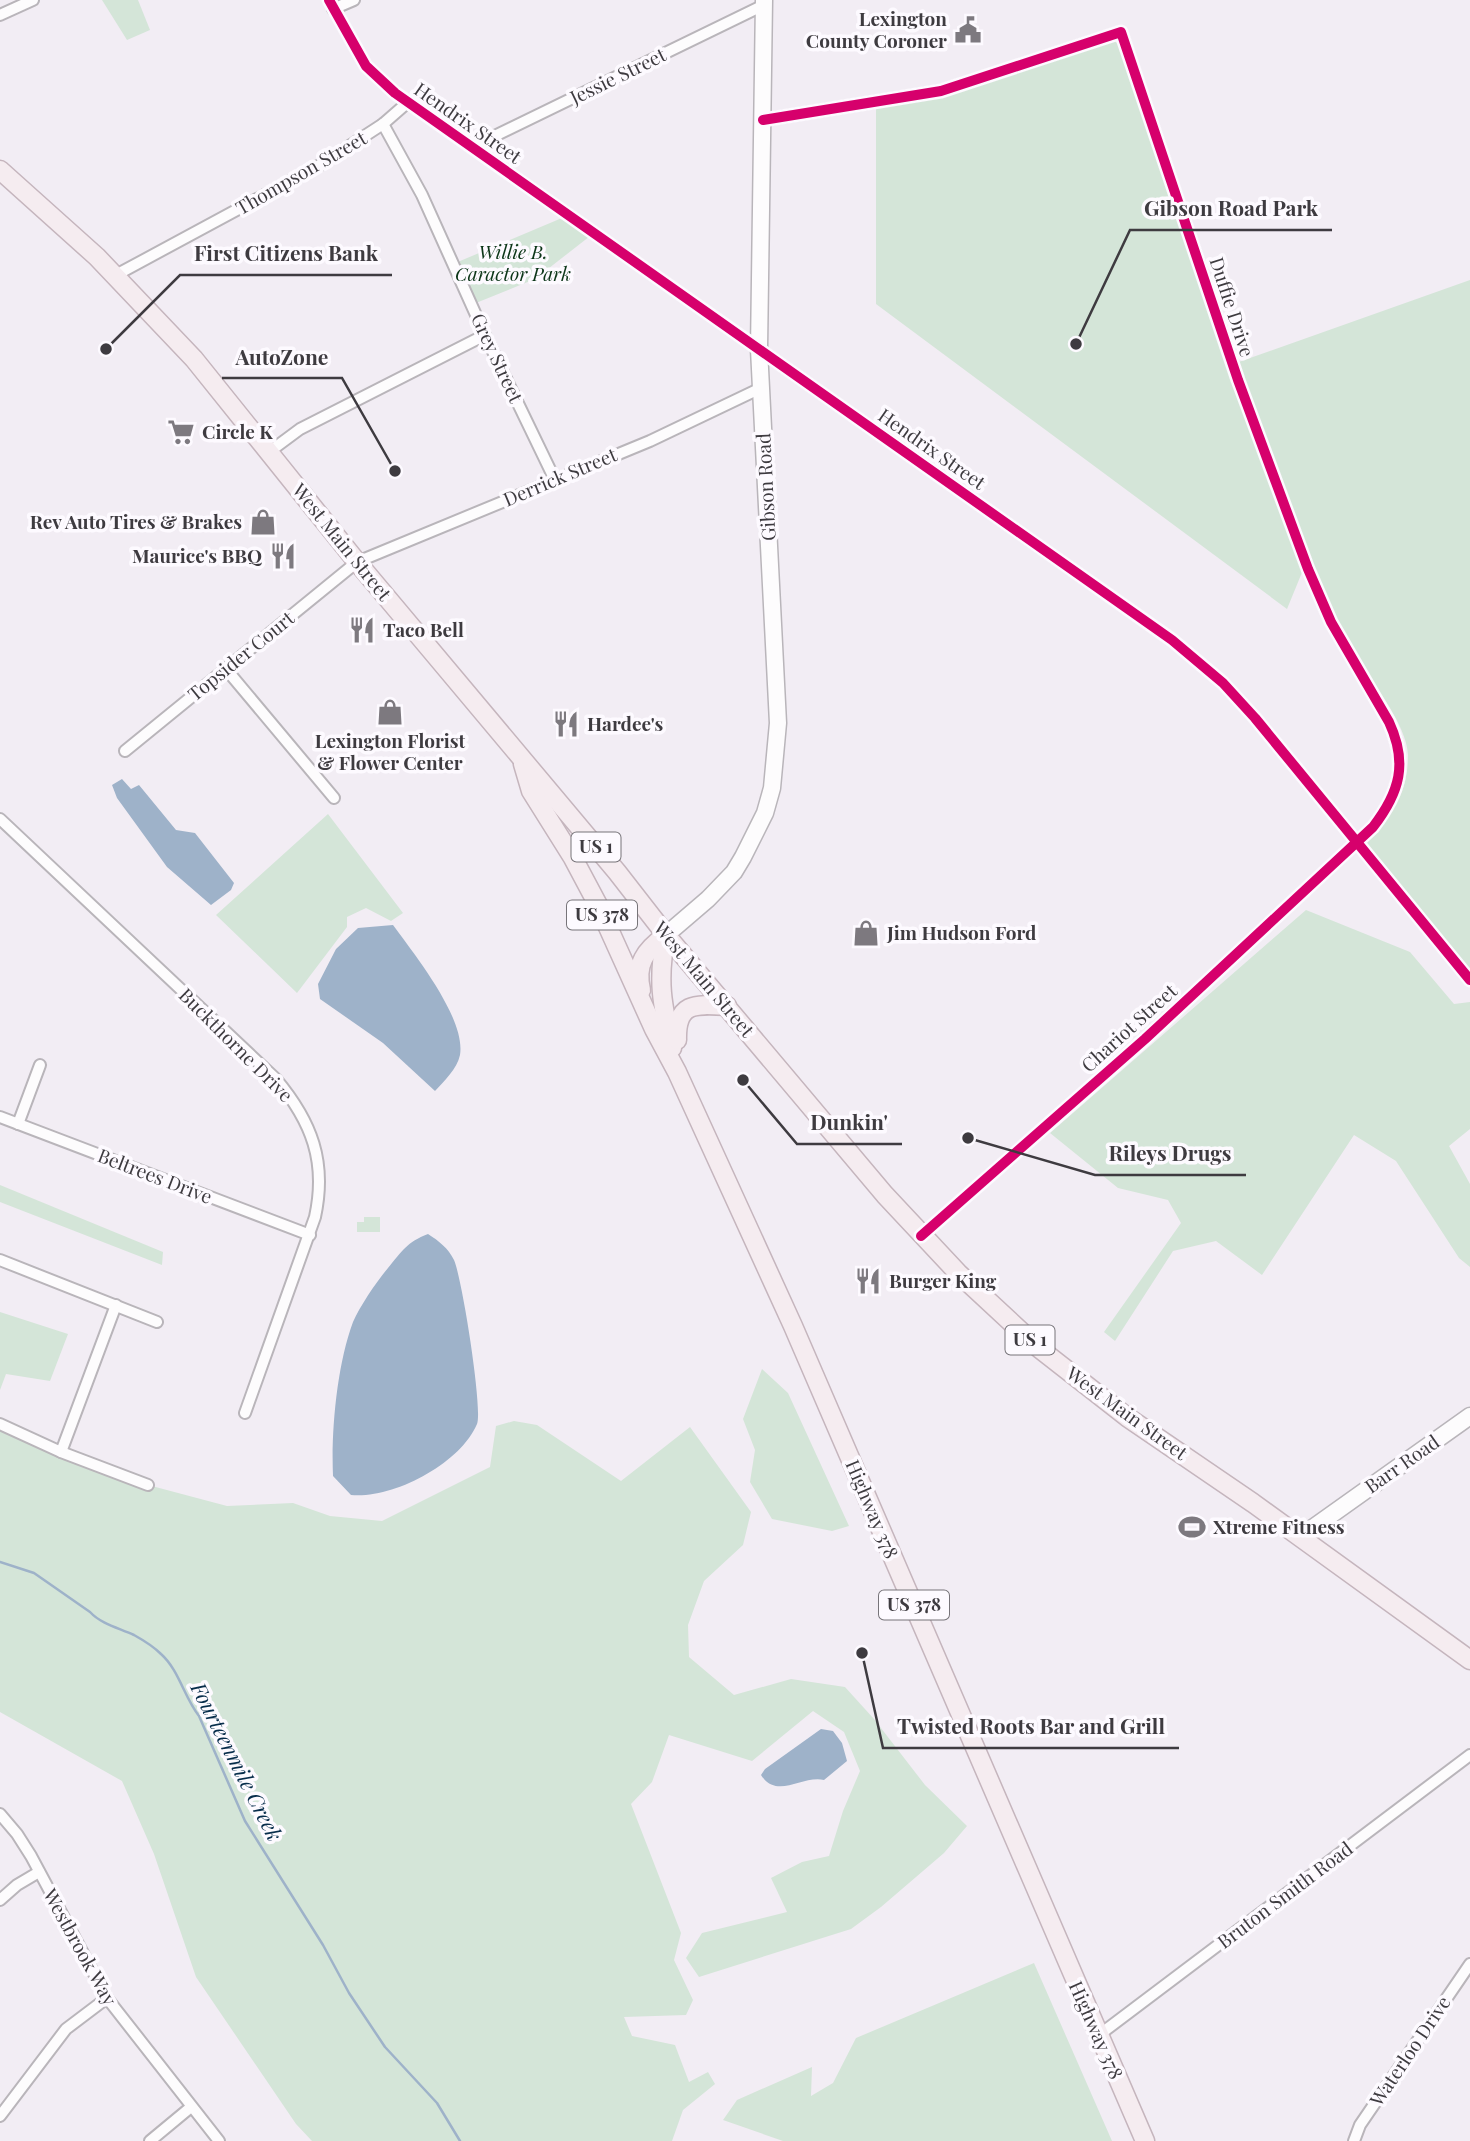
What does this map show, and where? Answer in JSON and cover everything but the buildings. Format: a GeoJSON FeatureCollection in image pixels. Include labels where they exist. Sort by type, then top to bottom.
{"type":"FeatureCollection","features":[{"type":"Feature","properties":{"kind":"main road","name":"West Main Street"},"geometry":{"type":"LineString","coordinates":[[0,170],[116,275],[194,359],[357,562],[617,872],[666,935],[921,1236],[1040,1349],[1127,1417],[1470,1660]]}},
{"type":"Feature","properties":{"kind":"main road","name":"US 378"},"geometry":{"type":"LineString","coordinates":[[522,761],[531,791],[592,893],[677,1072]]}},
{"type":"Feature","properties":{"kind":"main road"},"geometry":{"type":"LineString","coordinates":[[645,1006],[639,984],[640,964],[647,950],[666,935]]}},
{"type":"Feature","properties":{"kind":"main road","name":"US 378"},"geometry":{"type":"LineString","coordinates":[[666,935],[660,973],[661,1000],[677,1072]]}},
{"type":"Feature","properties":{"kind":"main road"},"geometry":{"type":"LineString","coordinates":[[677,1072],[677,1021],[682,1012],[698,1005],[727,1006]]}},
{"type":"Feature","properties":{"kind":"main road","name":"Highway 378"},"geometry":{"type":"LineString","coordinates":[[677,1072],[793,1326],[1144,2141]]}},
{"type":"Feature","properties":{"kind":"street"},"geometry":{"type":"LineString","coordinates":[[0,16],[33,0]]}},
{"type":"Feature","properties":{"kind":"street"},"geometry":{"type":"LineString","coordinates":[[331,4],[354,0]]}},
{"type":"Feature","properties":{"kind":"street","name":"Gibson Road"},"geometry":{"type":"LineString","coordinates":[[666,935],[708,899],[734,872],[765,813],[772,788],[778,723],[759,349],[764,2]]}},
{"type":"Feature","properties":{"kind":"street","name":"Jessie Street"},"geometry":{"type":"LineString","coordinates":[[472,147],[764,2]]}},
{"type":"Feature","properties":{"kind":"street","name":"Hendrix Street"},"geometry":{"type":"LineString","coordinates":[[331,4],[366,66],[407,103],[1195,658],[1249,711],[1470,981]]}},
{"type":"Feature","properties":{"kind":"street","name":"Duffie Drive"},"geometry":{"type":"LineString","coordinates":[[763,120],[941,91],[1121,32],[1238,380],[1308,569],[1331,622],[1397,739],[1397,788],[1381,818],[1357,842]]}},
{"type":"Feature","properties":{"kind":"street","name":"Thompson Street"},"geometry":{"type":"LineString","coordinates":[[116,275],[320,165],[383,124],[407,103]]}},
{"type":"Feature","properties":{"kind":"street","name":"Grey Street"},"geometry":{"type":"LineString","coordinates":[[383,124],[422,195],[485,335],[555,480]]}},
{"type":"Feature","properties":{"kind":"street"},"geometry":{"type":"LineString","coordinates":[[269,452],[300,429],[485,335]]}},
{"type":"Feature","properties":{"kind":"street","name":"Derrick Street"},"geometry":{"type":"LineString","coordinates":[[357,562],[684,426],[761,388]]}},
{"type":"Feature","properties":{"kind":"street","name":"Topsider Court"},"geometry":{"type":"LineString","coordinates":[[125,751],[357,562]]}},
{"type":"Feature","properties":{"kind":"street"},"geometry":{"type":"LineString","coordinates":[[226,669],[334,798]]}},
{"type":"Feature","properties":{"kind":"street","name":"Buckthorne Drive"},"geometry":{"type":"LineString","coordinates":[[0,819],[276,1080],[292,1099],[307,1124],[318,1164],[318,1201],[310,1235],[245,1413]]}},
{"type":"Feature","properties":{"kind":"street","name":"Chariot Street"},"geometry":{"type":"LineString","coordinates":[[921,1236],[1145,1039],[1357,842]]}},
{"type":"Feature","properties":{"kind":"street"},"geometry":{"type":"LineString","coordinates":[[18,1124],[40,1065]]}},
{"type":"Feature","properties":{"kind":"street","name":"Beltrees Drive"},"geometry":{"type":"LineString","coordinates":[[0,1117],[310,1235]]}},
{"type":"Feature","properties":{"kind":"street"},"geometry":{"type":"LineString","coordinates":[[0,1260],[157,1322]]}},
{"type":"Feature","properties":{"kind":"street"},"geometry":{"type":"LineString","coordinates":[[61,1452],[116,1305]]}},
{"type":"Feature","properties":{"kind":"street","name":"Barr Road"},"geometry":{"type":"LineString","coordinates":[[1300,1537],[1470,1416]]}},
{"type":"Feature","properties":{"kind":"street"},"geometry":{"type":"LineString","coordinates":[[0,1424],[61,1452],[148,1485]]}},
{"type":"Feature","properties":{"kind":"street","name":"Bruton Smith Road"},"geometry":{"type":"LineString","coordinates":[[1099,2035],[1470,1755]]}},
{"type":"Feature","properties":{"kind":"street","name":"Westbrook Way"},"geometry":{"type":"LineString","coordinates":[[0,1814],[17,1834],[107,1998],[219,2141]]}},
{"type":"Feature","properties":{"kind":"street"},"geometry":{"type":"LineString","coordinates":[[0,1900],[17,1885],[39,1872]]}},
{"type":"Feature","properties":{"kind":"street","name":"Waterloo Drive"},"geometry":{"type":"LineString","coordinates":[[1354,2141],[1360,2125],[1470,1964]]}},
{"type":"Feature","properties":{"kind":"street"},"geometry":{"type":"LineString","coordinates":[[0,2116],[66,2029],[107,1998]]}},
{"type":"Feature","properties":{"kind":"street"},"geometry":{"type":"LineString","coordinates":[[150,2141],[191,2107]]}},
{"type":"Feature","properties":{"kind":"green space"},"geometry":{"type":"Polygon","coordinates":[[[102,0],[138,0],[150,30],[127,40],[102,0]]]}},
{"type":"Feature","properties":{"kind":"green space"},"geometry":{"type":"Polygon","coordinates":[[[1113,41],[1123,45],[1303,570],[1287,609],[876,304],[876,109],[945,96],[1113,41]]]}},
{"type":"Feature","properties":{"kind":"green space","name":"Willie B. Caractor Park"},"geometry":{"type":"Polygon","coordinates":[[[569,215],[594,233],[535,279],[471,305],[453,264],[569,215]]]}},
{"type":"Feature","properties":{"kind":"green space"},"geometry":{"type":"Polygon","coordinates":[[[1470,280],[1470,975],[1366,844],[1390,814],[1401,794],[1407,769],[1406,743],[1395,716],[1354,653],[1334,616],[1233,364],[1470,280]]]}},
{"type":"Feature","properties":{"kind":"green space"},"geometry":{"type":"Polygon","coordinates":[[[328,814],[403,913],[391,921],[366,908],[347,917],[347,927],[297,993],[216,915],[328,814]]]}},
{"type":"Feature","properties":{"kind":"green space"},"geometry":{"type":"Polygon","coordinates":[[[1306,910],[1410,952],[1454,1004],[1470,1002],[1470,1129],[1449,1146],[1470,1184],[1470,1267],[1459,1258],[1396,1161],[1354,1135],[1262,1275],[1216,1241],[1173,1251],[1115,1341],[1104,1332],[1181,1223],[1168,1200],[1118,1188],[1050,1133],[1306,910]]]}},
{"type":"Feature","properties":{"kind":"green space"},"geometry":{"type":"Polygon","coordinates":[[[0,1185],[163,1252],[162,1265],[0,1202],[0,1185]]]}},
{"type":"Feature","properties":{"kind":"green space"},"geometry":{"type":"Polygon","coordinates":[[[364,1217],[380,1217],[380,1232],[357,1232],[357,1222],[364,1222],[364,1217]]]}},
{"type":"Feature","properties":{"kind":"green space"},"geometry":{"type":"Polygon","coordinates":[[[0,1312],[68,1334],[50,1381],[6,1374],[0,1390],[0,1312]]]}},
{"type":"Feature","properties":{"kind":"green space"},"geometry":{"type":"Polygon","coordinates":[[[762,1369],[788,1393],[849,1526],[832,1531],[772,1519],[750,1482],[755,1450],[743,1419],[762,1369]]]}},
{"type":"Feature","properties":{"kind":"green space"},"geometry":{"type":"Polygon","coordinates":[[[514,1421],[537,1425],[621,1481],[690,1427],[751,1512],[743,1545],[704,1581],[688,1625],[689,1657],[734,1695],[791,1679],[845,1687],[874,1719],[925,1785],[967,1826],[944,1853],[851,1929],[699,1977],[686,1958],[702,1933],[787,1912],[771,1878],[802,1862],[829,1856],[843,1811],[860,1771],[844,1732],[813,1711],[752,1761],[669,1735],[652,1782],[631,1804],[681,1933],[674,1960],[693,2000],[686,2015],[624,2017],[632,2036],[675,2045],[689,2082],[708,2072],[715,2084],[683,2110],[672,2141],[312,2141],[296,2124],[196,1977],[154,1854],[122,1781],[0,1712],[0,1424],[148,1485],[227,1506],[293,1503],[330,1516],[382,1521],[490,1467],[496,1426],[514,1421]]]}},
{"type":"Feature","properties":{"kind":"green space"},"geometry":{"type":"Polygon","coordinates":[[[1034,1963],[1112,2141],[783,2141],[723,2120],[737,2100],[812,2067],[811,2096],[833,2083],[856,2038],[1034,1963]]]}},
{"type":"Feature","properties":{"kind":"water"},"geometry":{"type":"Polygon","coordinates":[[[122,779],[131,789],[139,785],[176,830],[195,833],[234,883],[231,890],[211,905],[167,867],[117,798],[112,785],[122,779]]]}},
{"type":"Feature","properties":{"kind":"water"},"geometry":{"type":"Polygon","coordinates":[[[393,925],[437,987],[455,1023],[460,1040],[460,1055],[456,1065],[435,1091],[383,1043],[320,999],[318,984],[336,949],[358,928],[393,925]]]}},
{"type":"Feature","properties":{"kind":"water"},"geometry":{"type":"Polygon","coordinates":[[[428,1234],[449,1252],[458,1272],[477,1395],[477,1424],[456,1453],[423,1476],[386,1491],[351,1495],[333,1476],[336,1398],[347,1339],[360,1309],[384,1273],[405,1248],[428,1234]]]}},
{"type":"Feature","properties":{"kind":"water"},"geometry":{"type":"Polygon","coordinates":[[[821,1729],[833,1731],[842,1743],[847,1761],[824,1780],[816,1779],[782,1786],[767,1782],[761,1775],[765,1769],[821,1729]]]}},
{"type":"Feature","properties":{"kind":"waterway","name":"Fourteenmile Creek"},"geometry":{"type":"LineString","coordinates":[[0,1562],[34,1573],[99,1620],[145,1641],[167,1660],[199,1716],[245,1821],[323,1945],[349,1993],[385,2047],[437,2103],[460,2141]]}},
{"type":"Feature","properties":{"kind":"cycle path"},"geometry":{"type":"LineString","coordinates":[[329,0],[366,66],[395,93],[1172,640],[1223,683],[1255,718],[1470,980]]}},
{"type":"Feature","properties":{"kind":"cycle path"},"geometry":{"type":"LineString","coordinates":[[763,120],[941,91],[1121,32],[1238,380],[1308,569],[1331,622],[1389,722],[1398,751],[1395,789],[1390,802],[1373,827],[1145,1039],[921,1236]]}},
{"type":"Feature","properties":{"kind":"place","name":"Lexington County Coroner"},"geometry":{"type":"Point","coordinates":[968,30]}},
{"type":"Feature","properties":{"kind":"place","name":"Gibson Road Park"},"geometry":{"type":"Point","coordinates":[1076,344]}},
{"type":"Feature","properties":{"kind":"place","name":"First Citizens Bank"},"geometry":{"type":"Point","coordinates":[106,349]}},
{"type":"Feature","properties":{"kind":"place","name":"Circle K"},"geometry":{"type":"Point","coordinates":[181,432]}},
{"type":"Feature","properties":{"kind":"place","name":"AutoZone"},"geometry":{"type":"Point","coordinates":[395,471]}},
{"type":"Feature","properties":{"kind":"place","name":"Rev Auto Tires & Brakes"},"geometry":{"type":"Point","coordinates":[263,522]}},
{"type":"Feature","properties":{"kind":"place","name":"Maurice's BBQ"},"geometry":{"type":"Point","coordinates":[283,556]}},
{"type":"Feature","properties":{"kind":"place","name":"Taco Bell"},"geometry":{"type":"Point","coordinates":[362,630]}},
{"type":"Feature","properties":{"kind":"place","name":"Lexington Florist & Flower Center"},"geometry":{"type":"Point","coordinates":[390,712]}},
{"type":"Feature","properties":{"kind":"place","name":"Hardee's"},"geometry":{"type":"Point","coordinates":[566,724]}},
{"type":"Feature","properties":{"kind":"place","name":"Jim Hudson Ford"},"geometry":{"type":"Point","coordinates":[866,933]}},
{"type":"Feature","properties":{"kind":"place","name":"Dunkin'"},"geometry":{"type":"Point","coordinates":[743,1080]}},
{"type":"Feature","properties":{"kind":"place","name":"Rileys Drugs"},"geometry":{"type":"Point","coordinates":[968,1138]}},
{"type":"Feature","properties":{"kind":"place","name":"Burger King"},"geometry":{"type":"Point","coordinates":[868,1281]}},
{"type":"Feature","properties":{"kind":"place","name":"Xtreme Fitness"},"geometry":{"type":"Point","coordinates":[1192,1527]}},
{"type":"Feature","properties":{"kind":"place","name":"Twisted Roots Bar and Grill"},"geometry":{"type":"Point","coordinates":[862,1653]}}]}
